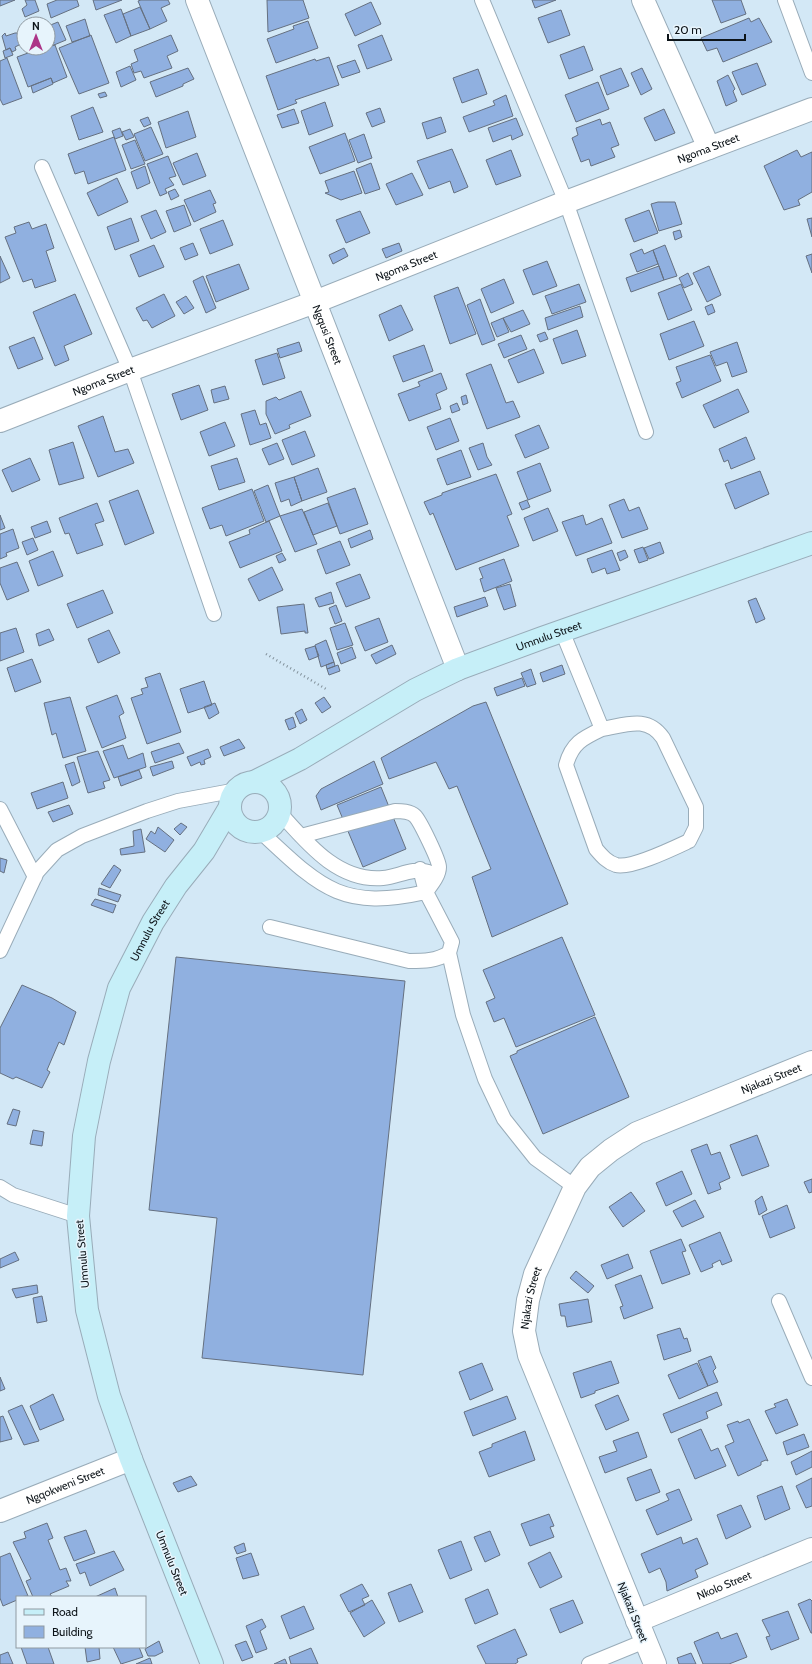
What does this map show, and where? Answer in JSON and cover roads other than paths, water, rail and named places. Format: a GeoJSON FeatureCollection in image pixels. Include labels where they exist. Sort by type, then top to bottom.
{"type":"FeatureCollection","features":[{"type":"Feature","properties":{"kind":"street","name":"Ngqusi Street"},"geometry":{"type":"LineString","coordinates":[[197,0],[458,669]]}},
{"type":"Feature","properties":{"kind":"street"},"geometry":{"type":"LineString","coordinates":[[643,0],[709,148]]}},
{"type":"Feature","properties":{"kind":"street","name":"Ngoma Street"},"geometry":{"type":"LineString","coordinates":[[0,421],[130,370],[315,302],[566,202],[812,109]]}},
{"type":"Feature","properties":{"kind":"street","name":"Umnulu Street"},"geometry":{"type":"LineString","coordinates":[[212,1664],[131,1459],[109,1396],[87,1310],[78,1216],[84,1136],[99,1061],[119,988],[153,922],[176,886],[204,851],[240,793],[415,690],[458,669],[812,543]]}},
{"type":"Feature","properties":{"kind":"street","name":"Umnulu Street"},"geometry":{"type":"LineString","coordinates":[[279,804],[300,759]]}},
{"type":"Feature","properties":{"kind":"street"},"geometry":{"type":"LineString","coordinates":[[263,784],[271,788],[279,804],[276,821],[270,828],[252,831],[236,824],[231,816],[240,793],[263,784]]}},
{"type":"Feature","properties":{"kind":"street","name":"Umnulu Street"},"geometry":{"type":"LineString","coordinates":[[204,851],[252,831]]}},
{"type":"Feature","properties":{"kind":"street","name":"Njakazi Street"},"geometry":{"type":"LineString","coordinates":[[655,1664],[529,1355],[524,1331],[528,1300],[535,1274],[574,1187],[590,1167],[611,1150],[637,1133],[812,1062]]}},
{"type":"Feature","properties":{"kind":"street","name":"Ngqokweni Street"},"geometry":{"type":"LineString","coordinates":[[0,1511],[131,1459]]}},
{"type":"Feature","properties":{"kind":"street","name":"Nkolo Street"},"geometry":{"type":"LineString","coordinates":[[637,1621],[812,1549]]}},
{"type":"Feature","properties":{"kind":"lane"},"geometry":{"type":"LineString","coordinates":[[482,0],[566,202],[646,432]]}},
{"type":"Feature","properties":{"kind":"lane"},"geometry":{"type":"LineString","coordinates":[[785,0],[812,73]]}},
{"type":"Feature","properties":{"kind":"lane"},"geometry":{"type":"LineString","coordinates":[[42,167],[130,370],[214,614]]}},
{"type":"Feature","properties":{"kind":"lane"},"geometry":{"type":"LineString","coordinates":[[562,631],[602,729]]}},
{"type":"Feature","properties":{"kind":"lane"},"geometry":{"type":"LineString","coordinates":[[640,722],[656,728],[663,738],[696,807],[696,827],[690,841],[627,865],[616,865],[604,859],[596,849],[566,765],[570,751],[585,737],[602,729],[640,722]]}},
{"type":"Feature","properties":{"kind":"lane"},"geometry":{"type":"LineString","coordinates":[[0,951],[35,877],[57,850],[82,836],[147,810],[178,801],[240,793]]}},
{"type":"Feature","properties":{"kind":"lane"},"geometry":{"type":"LineString","coordinates":[[279,804],[301,836],[322,856],[343,871],[364,878],[384,878],[420,869],[438,875]]}},
{"type":"Feature","properties":{"kind":"lane"},"geometry":{"type":"LineString","coordinates":[[0,808],[35,877]]}},
{"type":"Feature","properties":{"kind":"lane"},"geometry":{"type":"LineString","coordinates":[[252,831],[326,888],[364,899],[379,900],[426,892],[438,875],[437,860],[422,826],[415,816],[404,811],[395,810],[301,836]]}},
{"type":"Feature","properties":{"kind":"lane"},"geometry":{"type":"LineString","coordinates":[[270,927],[408,961],[427,961],[441,958],[449,953],[452,947],[450,935],[426,892],[420,869]]}},
{"type":"Feature","properties":{"kind":"lane"},"geometry":{"type":"LineString","coordinates":[[449,953],[463,1014],[485,1079],[504,1119],[535,1158],[574,1187]]}},
{"type":"Feature","properties":{"kind":"lane"},"geometry":{"type":"LineString","coordinates":[[0,1187],[13,1195],[78,1216]]}},
{"type":"Feature","properties":{"kind":"lane"},"geometry":{"type":"LineString","coordinates":[[779,1302],[812,1378]]}},
{"type":"Feature","properties":{"kind":"lane"},"geometry":{"type":"LineString","coordinates":[[589,1664],[645,1642]]}}]}
